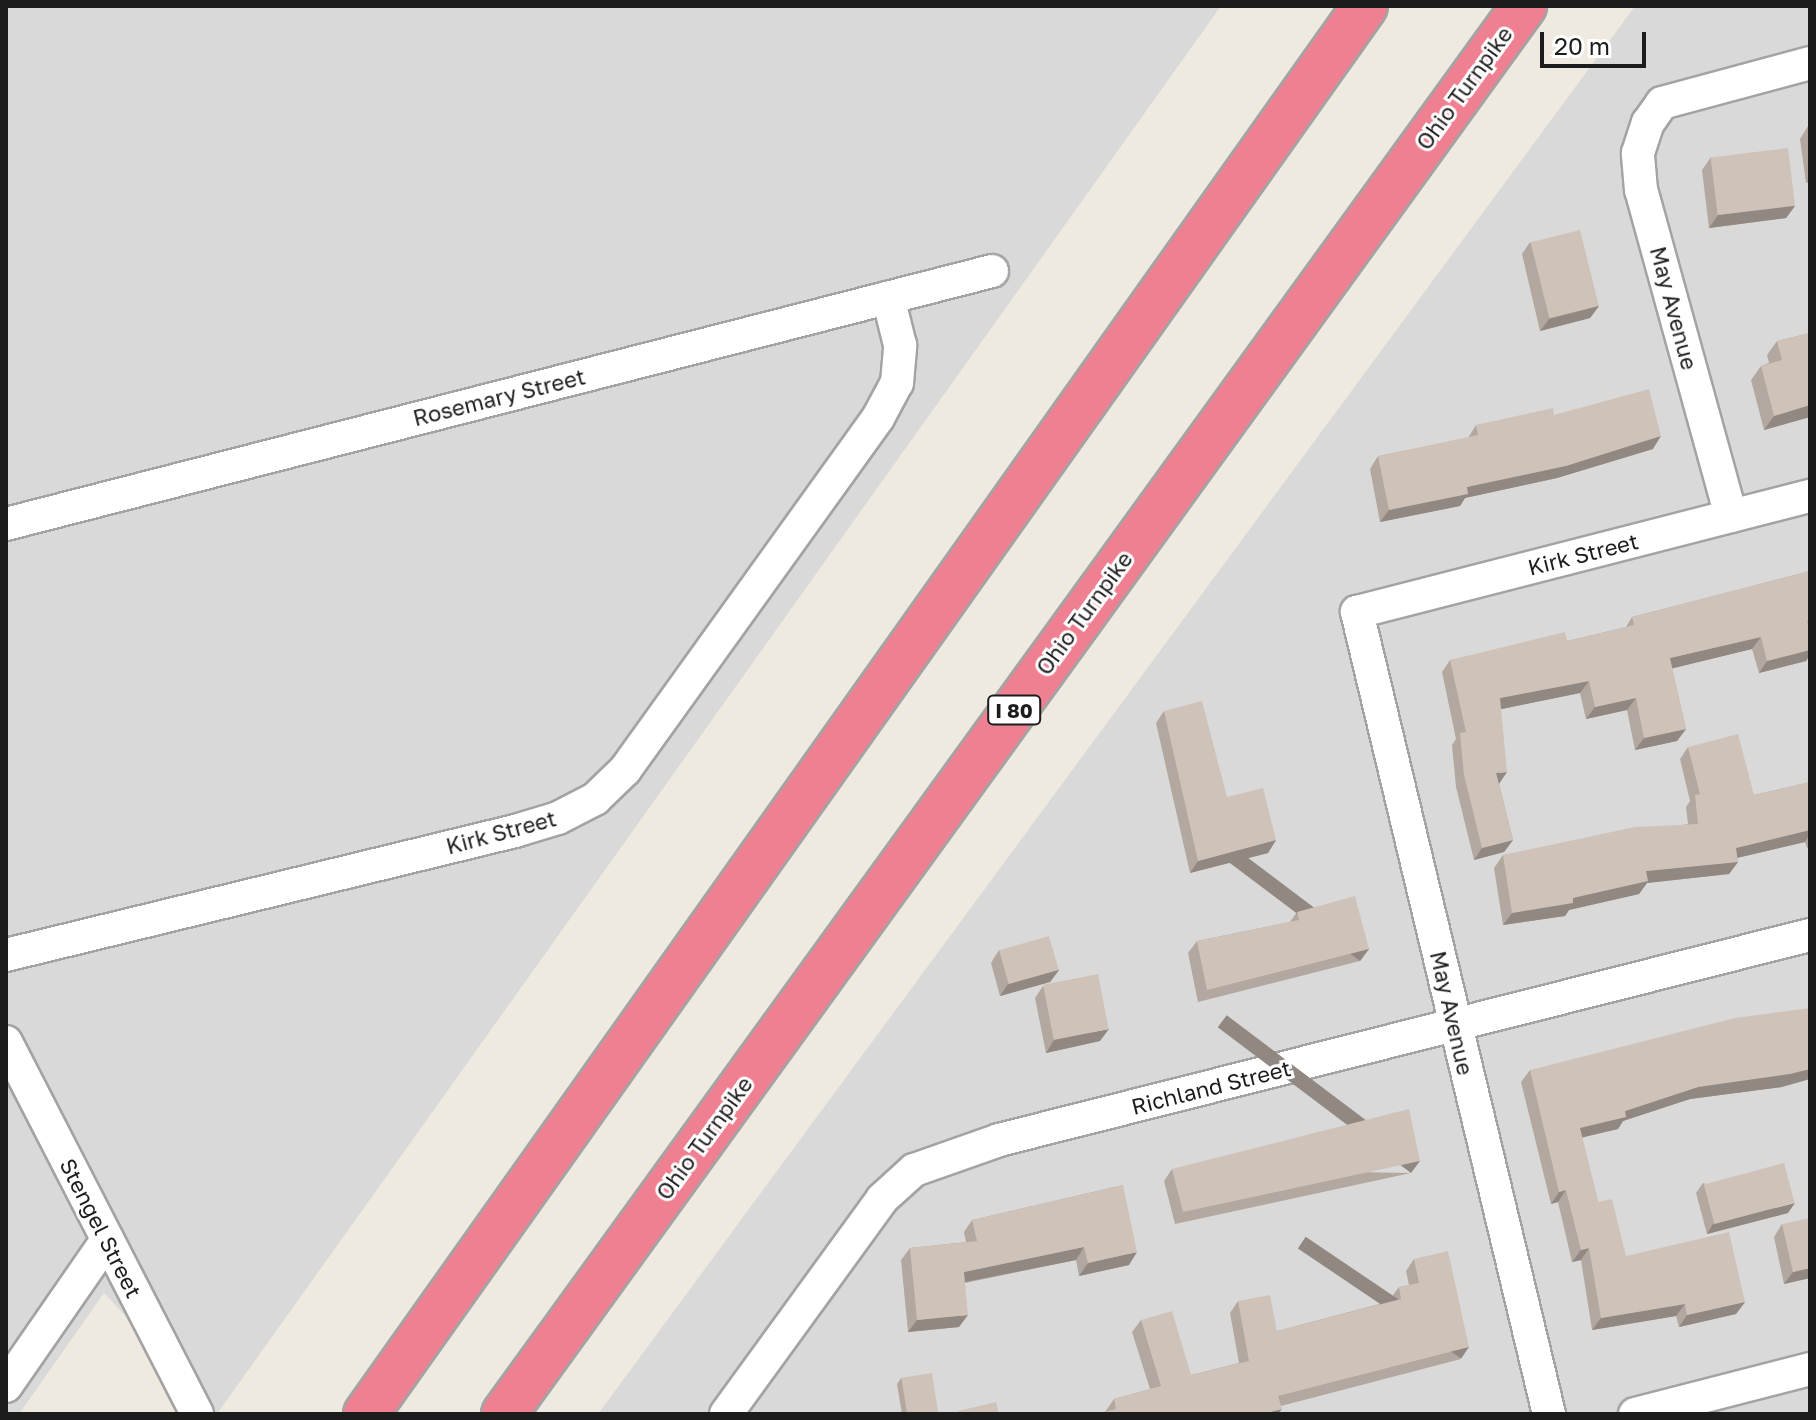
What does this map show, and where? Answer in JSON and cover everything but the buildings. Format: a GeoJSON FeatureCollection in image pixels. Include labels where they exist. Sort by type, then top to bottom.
{"type":"FeatureCollection","features":[{"type":"Feature","properties":{"kind":"highway"},"geometry":{"type":"LineString","coordinates":[[366,1414],[1365,6]]}},
{"type":"Feature","properties":{"kind":"highway","name":"Ohio Turnpike"},"geometry":{"type":"LineString","coordinates":[[504,1414],[1524,6]]}},
{"type":"Feature","properties":{"kind":"street","name":"May Avenue"},"geometry":{"type":"LineString","coordinates":[[1731,516],[1641,190],[1642,135],[1662,103],[1810,63]]}},
{"type":"Feature","properties":{"kind":"street","name":"Rosemary Street"},"geometry":{"type":"LineString","coordinates":[[6,524],[992,271]]}},
{"type":"Feature","properties":{"kind":"street","name":"Kirk Street"},"geometry":{"type":"LineString","coordinates":[[6,955],[515,831],[558,818],[595,799],[625,770],[878,418],[897,383],[900,345],[888,297]]}},
{"type":"Feature","properties":{"kind":"street","name":"Kirk Street"},"geometry":{"type":"LineString","coordinates":[[1357,612],[1810,496]]}},
{"type":"Feature","properties":{"kind":"street","name":"May Avenue"},"geometry":{"type":"LineString","coordinates":[[1357,612],[1549,1414]]}},
{"type":"Feature","properties":{"kind":"street","name":"Richland Street"},"geometry":{"type":"LineString","coordinates":[[726,1414],[882,1199],[914,1170],[999,1140],[1810,935]]}},
{"type":"Feature","properties":{"kind":"street","name":"Stengel Street"},"geometry":{"type":"LineString","coordinates":[[6,1042],[197,1414]]}},
{"type":"Feature","properties":{"kind":"street"},"geometry":{"type":"LineString","coordinates":[[6,1386],[107,1240]]}},
{"type":"Feature","properties":{"kind":"street"},"geometry":{"type":"LineString","coordinates":[[1635,1414],[1810,1369]]}},
{"type":"Feature","properties":{"kind":"shaded area"},"geometry":{"type":"Polygon","coordinates":[[[6,6],[1221,6],[217,1414],[104,1293],[19,1414],[6,1414],[6,6]]]}},
{"type":"Feature","properties":{"kind":"shaded area"},"geometry":{"type":"Polygon","coordinates":[[[1635,6],[1810,6],[1810,1414],[598,1414],[1635,6]]]}}]}
